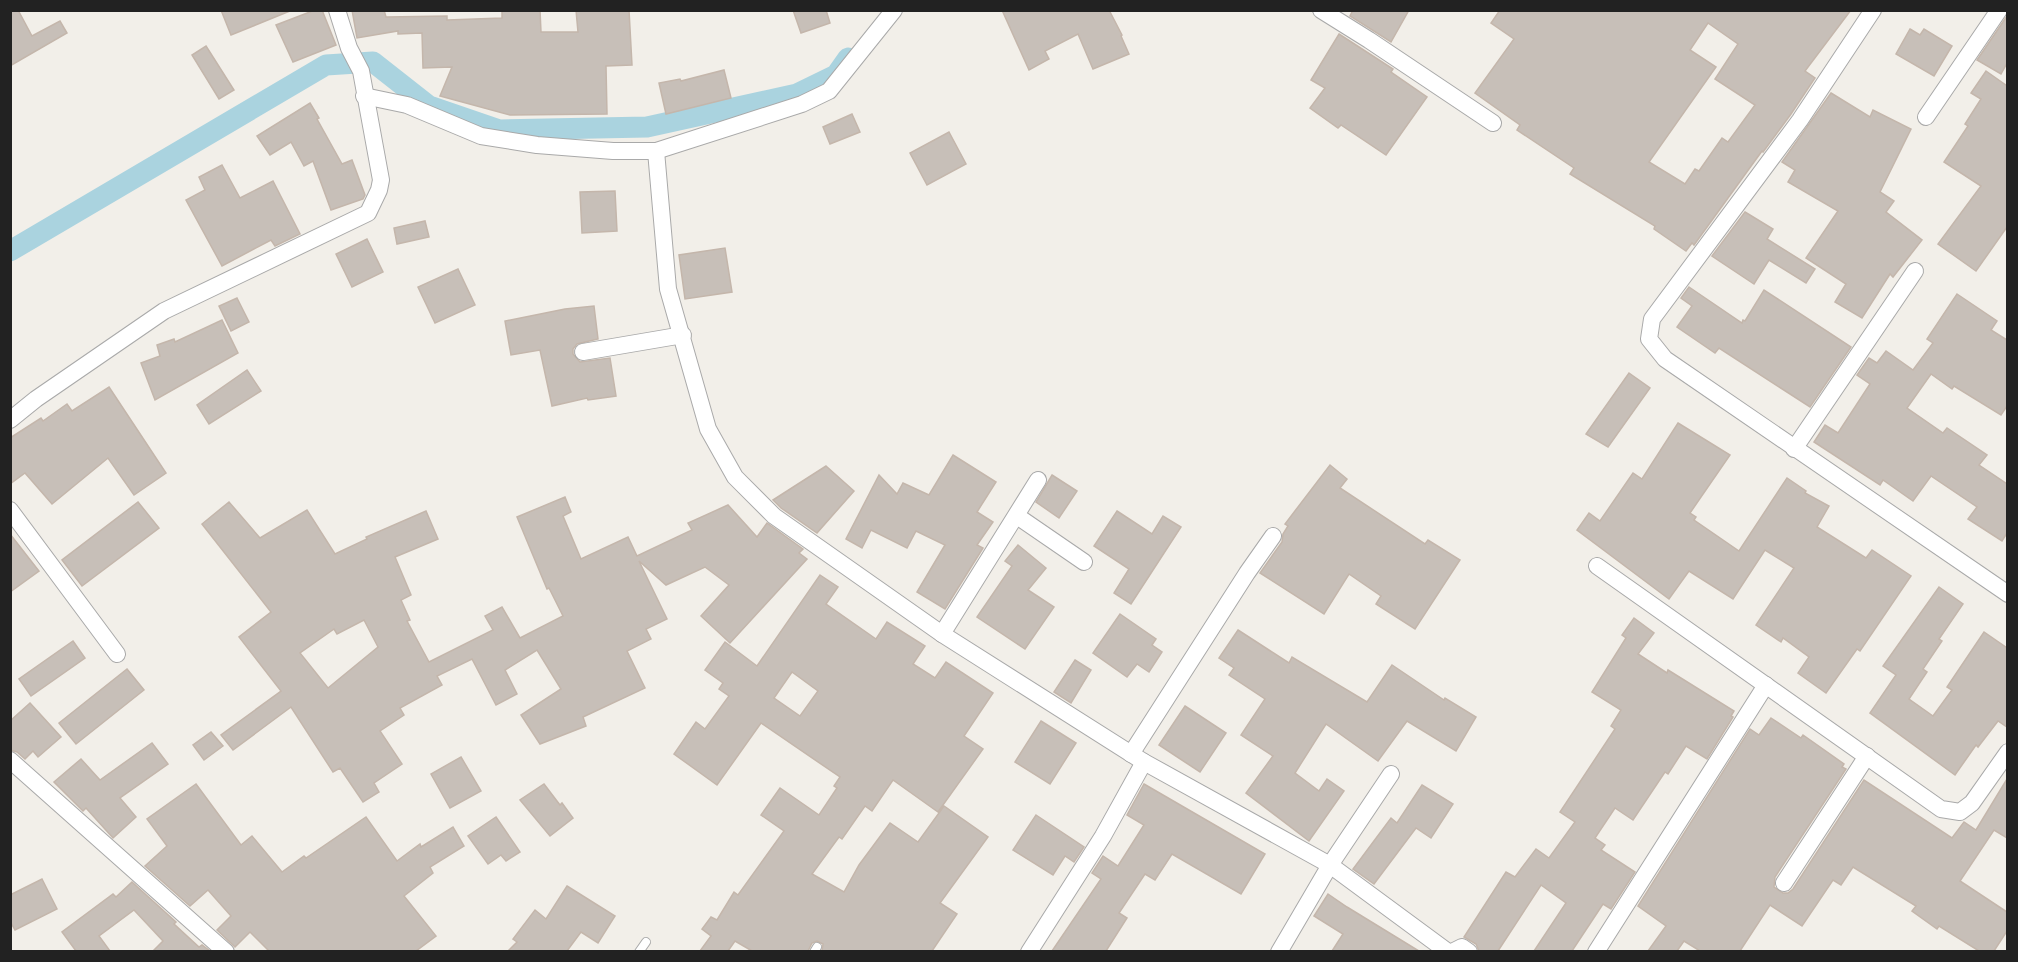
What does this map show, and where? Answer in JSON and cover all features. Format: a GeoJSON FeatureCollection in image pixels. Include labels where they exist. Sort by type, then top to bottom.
{"type":"FeatureCollection","features":[{"type":"Feature","properties":{"kind":"street"},"geometry":{"type":"LineString","coordinates":[[10,420],[36,399],[164,311],[368,213],[379,190],[381,180],[361,71],[349,48],[337,10]]}},
{"type":"Feature","properties":{"kind":"street"},"geometry":{"type":"LineString","coordinates":[[364,96],[407,105],[481,136],[537,145],[656,151],[802,104],[829,91],[894,10]]}},
{"type":"Feature","properties":{"kind":"street"},"geometry":{"type":"LineString","coordinates":[[1321,10],[1492,123]]}},
{"type":"Feature","properties":{"kind":"street"},"geometry":{"type":"LineString","coordinates":[[1873,10],[1800,120],[1652,319],[1649,339],[1665,359],[2007,594]]}},
{"type":"Feature","properties":{"kind":"street"},"geometry":{"type":"LineString","coordinates":[[1926,117],[1999,10]]}},
{"type":"Feature","properties":{"kind":"street"},"geometry":{"type":"LineString","coordinates":[[656,151],[668,289],[708,429],[735,477],[774,516],[942,634],[1138,758],[1330,865],[1450,951],[1462,947],[1469,951]]}},
{"type":"Feature","properties":{"kind":"street"},"geometry":{"type":"LineString","coordinates":[[1794,449],[1915,271]]}},
{"type":"Feature","properties":{"kind":"street"},"geometry":{"type":"LineString","coordinates":[[583,352],[683,335]]}},
{"type":"Feature","properties":{"kind":"street"},"geometry":{"type":"LineString","coordinates":[[942,634],[1038,480]]}},
{"type":"Feature","properties":{"kind":"street"},"geometry":{"type":"LineString","coordinates":[[10,510],[117,654]]}},
{"type":"Feature","properties":{"kind":"street"},"geometry":{"type":"LineString","coordinates":[[1017,516],[1084,562]]}},
{"type":"Feature","properties":{"kind":"street"},"geometry":{"type":"LineString","coordinates":[[1029,951],[1103,837],[1138,758],[1247,573],[1273,536]]}},
{"type":"Feature","properties":{"kind":"street"},"geometry":{"type":"LineString","coordinates":[[1597,566],[1941,809],[1960,812],[1972,803],[2007,752]]}},
{"type":"Feature","properties":{"kind":"street"},"geometry":{"type":"LineString","coordinates":[[1596,951],[1766,685]]}},
{"type":"Feature","properties":{"kind":"street"},"geometry":{"type":"LineString","coordinates":[[1784,883],[1867,756]]}},
{"type":"Feature","properties":{"kind":"street"},"geometry":{"type":"LineString","coordinates":[[10,760],[226,951]]}},
{"type":"Feature","properties":{"kind":"street"},"geometry":{"type":"LineString","coordinates":[[1279,951],[1330,865],[1391,774]]}},
{"type":"Feature","properties":{"kind":"lane"},"geometry":{"type":"LineString","coordinates":[[639,951],[646,942]]}},
{"type":"Feature","properties":{"kind":"building"},"geometry":{"type":"Polygon","coordinates":[[[10,10],[18,10],[32,36],[60,21],[67,33],[10,66],[10,10]]]}},
{"type":"Feature","properties":{"kind":"building"},"geometry":{"type":"Polygon","coordinates":[[[221,10],[290,10],[290,11],[231,35],[221,10]]]}},
{"type":"Feature","properties":{"kind":"building"},"geometry":{"type":"Polygon","coordinates":[[[315,10],[322,10],[336,45],[293,62],[276,25],[315,10]]]}},
{"type":"Feature","properties":{"kind":"building"},"geometry":{"type":"Polygon","coordinates":[[[352,10],[384,10],[386,17],[447,16],[447,20],[502,18],[502,10],[540,10],[541,32],[578,32],[576,10],[629,10],[632,65],[606,66],[607,114],[510,115],[440,96],[452,67],[423,68],[422,33],[398,34],[398,31],[357,38],[352,10]]]}},
{"type":"Feature","properties":{"kind":"building"},"geometry":{"type":"Polygon","coordinates":[[[793,10],[826,10],[830,23],[801,33],[793,10]]]}},
{"type":"Feature","properties":{"kind":"building"},"geometry":{"type":"Polygon","coordinates":[[[1002,10],[1109,10],[1129,54],[1093,69],[1078,34],[1045,51],[1049,59],[1029,70],[1002,10]]]}},
{"type":"Feature","properties":{"kind":"building"},"geometry":{"type":"Polygon","coordinates":[[[1353,10],[1409,10],[1391,42],[1350,16],[1353,10]]]}},
{"type":"Feature","properties":{"kind":"building"},"geometry":{"type":"Polygon","coordinates":[[[1500,10],[1851,10],[1805,71],[1815,78],[1791,114],[1694,245],[1692,243],[1686,251],[1654,229],[1655,226],[1570,174],[1574,168],[1517,130],[1520,125],[1475,93],[1514,39],[1491,23],[1500,10]],[[1708,23],[1690,50],[1716,67],[1649,162],[1685,184],[1695,169],[1699,171],[1722,138],[1728,142],[1755,105],[1715,79],[1738,44],[1708,23]]]}},
{"type":"Feature","properties":{"kind":"building"},"geometry":{"type":"Polygon","coordinates":[[[2007,16],[2007,63],[2001,74],[1977,60],[2007,16]]]}},
{"type":"Feature","properties":{"kind":"building"},"geometry":{"type":"Polygon","coordinates":[[[1910,29],[1920,35],[1924,29],[1952,46],[1934,76],[1896,54],[1910,29]]]}},
{"type":"Feature","properties":{"kind":"building"},"geometry":{"type":"Polygon","coordinates":[[[1339,34],[1393,69],[1391,72],[1427,97],[1386,155],[1341,125],[1338,128],[1310,108],[1325,88],[1311,80],[1339,34]]]}},
{"type":"Feature","properties":{"kind":"building"},"geometry":{"type":"Polygon","coordinates":[[[206,46],[234,90],[219,99],[192,55],[206,46]]]}},
{"type":"Feature","properties":{"kind":"building"},"geometry":{"type":"Polygon","coordinates":[[[724,70],[731,98],[666,114],[659,83],[680,79],[681,81],[724,70]]]}},
{"type":"Feature","properties":{"kind":"building"},"geometry":{"type":"Polygon","coordinates":[[[1986,71],[2007,86],[2007,227],[1976,271],[1938,244],[1981,186],[1944,162],[1968,126],[1965,124],[1981,99],[1971,93],[1986,71]]]}},
{"type":"Feature","properties":{"kind":"building"},"geometry":{"type":"Polygon","coordinates":[[[1831,93],[1870,117],[1873,110],[1911,129],[1880,192],[1894,201],[1886,212],[1922,240],[1893,277],[1890,274],[1862,318],[1835,302],[1846,284],[1806,258],[1838,211],[1788,182],[1795,170],[1782,162],[1831,93]]]}},
{"type":"Feature","properties":{"kind":"building"},"geometry":{"type":"Polygon","coordinates":[[[310,103],[342,164],[352,160],[365,195],[363,199],[331,210],[313,161],[304,166],[291,142],[270,155],[257,136],[310,103]]]}},
{"type":"Feature","properties":{"kind":"building"},"geometry":{"type":"Polygon","coordinates":[[[852,114],[860,132],[830,144],[823,127],[852,114]]]}},
{"type":"Feature","properties":{"kind":"building"},"geometry":{"type":"Polygon","coordinates":[[[949,132],[966,164],[927,185],[910,153],[949,132]]]}},
{"type":"Feature","properties":{"kind":"building"},"geometry":{"type":"Polygon","coordinates":[[[222,165],[240,198],[273,181],[300,234],[275,246],[271,240],[222,266],[186,200],[205,190],[199,177],[222,165]]]}},
{"type":"Feature","properties":{"kind":"building"},"geometry":{"type":"Polygon","coordinates":[[[615,191],[617,231],[582,233],[580,192],[615,191]]]}},
{"type":"Feature","properties":{"kind":"building"},"geometry":{"type":"Polygon","coordinates":[[[1745,212],[1773,229],[1767,239],[1815,269],[1806,283],[1769,260],[1754,284],[1712,256],[1745,212]]]}},
{"type":"Feature","properties":{"kind":"building"},"geometry":{"type":"Polygon","coordinates":[[[425,221],[429,237],[397,244],[394,228],[425,221]]]}},
{"type":"Feature","properties":{"kind":"building"},"geometry":{"type":"Polygon","coordinates":[[[367,239],[383,272],[352,287],[336,254],[367,239]]]}},
{"type":"Feature","properties":{"kind":"building"},"geometry":{"type":"Polygon","coordinates":[[[725,248],[732,292],[685,299],[679,255],[725,248]]]}},
{"type":"Feature","properties":{"kind":"building"},"geometry":{"type":"Polygon","coordinates":[[[458,269],[475,305],[435,323],[418,287],[458,269]]]}},
{"type":"Feature","properties":{"kind":"building"},"geometry":{"type":"Polygon","coordinates":[[[1689,287],[1742,323],[1764,290],[1851,347],[1810,407],[1719,348],[1715,353],[1677,327],[1692,306],[1681,298],[1689,287]]]}},
{"type":"Feature","properties":{"kind":"building"},"geometry":{"type":"Polygon","coordinates":[[[1957,294],[1997,321],[1991,330],[2007,340],[2007,406],[2001,415],[1954,386],[1952,389],[1931,374],[1907,408],[1943,433],[1947,428],[1987,455],[1979,465],[2007,484],[2007,533],[2002,541],[1968,519],[1977,507],[1931,476],[1913,501],[1883,480],[1880,485],[1814,442],[1825,425],[1838,433],[1870,384],[1857,375],[1869,358],[1877,363],[1886,351],[1913,370],[1933,343],[1927,339],[1957,294]]]}},
{"type":"Feature","properties":{"kind":"building"},"geometry":{"type":"Polygon","coordinates":[[[237,298],[249,322],[231,331],[219,306],[237,298]]]}},
{"type":"Feature","properties":{"kind":"building"},"geometry":{"type":"Polygon","coordinates":[[[594,306],[598,339],[577,344],[573,349],[573,354],[580,362],[610,358],[616,396],[588,400],[587,398],[552,406],[540,350],[511,355],[505,321],[565,309],[594,306]]]}},
{"type":"Feature","properties":{"kind":"building"},"geometry":{"type":"Polygon","coordinates":[[[222,320],[238,353],[155,400],[141,363],[160,356],[157,345],[174,339],[175,342],[222,320]]]}},
{"type":"Feature","properties":{"kind":"building"},"geometry":{"type":"Polygon","coordinates":[[[247,370],[261,391],[209,424],[197,405],[247,370]]]}},
{"type":"Feature","properties":{"kind":"building"},"geometry":{"type":"Polygon","coordinates":[[[1629,373],[1650,388],[1608,447],[1586,434],[1629,373]]]}},
{"type":"Feature","properties":{"kind":"building"},"geometry":{"type":"Polygon","coordinates":[[[109,387],[166,473],[134,495],[108,458],[52,504],[25,473],[10,484],[10,438],[41,418],[43,421],[67,404],[72,411],[109,387]]]}},
{"type":"Feature","properties":{"kind":"building"},"geometry":{"type":"Polygon","coordinates":[[[1678,423],[1730,455],[1690,513],[1696,517],[1694,520],[1739,551],[1787,478],[1806,491],[1805,493],[1829,506],[1817,527],[1866,558],[1872,550],[1911,576],[1860,651],[1857,649],[1826,693],[1798,673],[1809,657],[1783,638],[1781,642],[1756,625],[1794,568],[1765,550],[1733,599],[1689,571],[1669,599],[1577,530],[1589,513],[1600,521],[1633,473],[1642,479],[1678,423]]]}},
{"type":"Feature","properties":{"kind":"building"},"geometry":{"type":"Polygon","coordinates":[[[953,455],[996,482],[977,512],[993,522],[977,545],[983,548],[945,609],[917,592],[945,545],[916,531],[907,548],[871,530],[862,548],[846,539],[879,475],[897,494],[903,483],[929,495],[953,455]]]}},
{"type":"Feature","properties":{"kind":"building"},"geometry":{"type":"Polygon","coordinates":[[[1330,465],[1347,479],[1340,488],[1425,544],[1428,540],[1460,560],[1415,629],[1376,604],[1381,596],[1349,574],[1324,614],[1260,573],[1282,542],[1283,534],[1288,526],[1285,524],[1330,465]]]}},
{"type":"Feature","properties":{"kind":"building"},"geometry":{"type":"Polygon","coordinates":[[[826,466],[854,491],[817,533],[773,500],[826,466]]]}},
{"type":"Feature","properties":{"kind":"building"},"geometry":{"type":"Polygon","coordinates":[[[1052,475],[1077,491],[1059,518],[1036,502],[1052,475]]]}},
{"type":"Feature","properties":{"kind":"building"},"geometry":{"type":"Polygon","coordinates":[[[565,497],[571,512],[563,516],[581,559],[628,537],[637,556],[692,530],[688,523],[728,505],[757,537],[767,523],[803,549],[799,553],[807,559],[730,643],[701,616],[729,585],[705,567],[666,585],[639,561],[667,619],[646,629],[651,639],[627,651],[645,688],[583,717],[586,726],[540,744],[521,715],[561,689],[537,650],[505,670],[517,694],[496,705],[472,659],[437,676],[442,685],[400,708],[404,715],[380,731],[402,764],[374,783],[379,792],[363,802],[340,768],[333,772],[291,707],[233,750],[221,735],[281,691],[239,637],[271,612],[202,524],[229,502],[260,538],[307,510],[335,554],[367,539],[366,537],[426,511],[438,539],[395,557],[411,595],[401,600],[410,620],[407,621],[429,662],[493,630],[485,616],[502,607],[520,638],[563,616],[549,588],[547,589],[517,517],[565,497]],[[364,620],[337,634],[334,629],[300,653],[328,688],[378,647],[364,620]]]}},
{"type":"Feature","properties":{"kind":"building"},"geometry":{"type":"Polygon","coordinates":[[[138,502],[159,528],[82,586],[62,560],[138,502]]]}},
{"type":"Feature","properties":{"kind":"building"},"geometry":{"type":"Polygon","coordinates":[[[1117,511],[1152,534],[1163,516],[1181,527],[1131,604],[1114,593],[1129,569],[1094,546],[1117,511]]]}},
{"type":"Feature","properties":{"kind":"building"},"geometry":{"type":"Polygon","coordinates":[[[10,534],[39,571],[10,592],[10,534]]]}},
{"type":"Feature","properties":{"kind":"building"},"geometry":{"type":"Polygon","coordinates":[[[1018,545],[1046,568],[1028,590],[1054,607],[1025,649],[977,617],[1012,566],[1005,561],[1018,545]]]}},
{"type":"Feature","properties":{"kind":"building"},"geometry":{"type":"Polygon","coordinates":[[[820,575],[838,587],[826,604],[876,639],[887,622],[925,646],[913,664],[935,678],[946,662],[993,693],[964,736],[983,749],[938,812],[893,780],[872,811],[865,806],[842,839],[839,837],[812,874],[844,892],[859,865],[890,823],[918,842],[944,806],[988,837],[940,903],[957,914],[932,951],[822,951],[823,944],[817,941],[812,943],[808,951],[752,951],[735,941],[728,951],[700,951],[711,936],[702,929],[711,917],[717,920],[734,892],[738,895],[784,831],[761,815],[780,788],[819,815],[837,788],[834,786],[840,777],[761,723],[717,785],[674,754],[696,722],[705,729],[729,696],[719,689],[723,683],[705,670],[725,642],[757,666],[820,575]],[[792,672],[774,698],[800,716],[818,691],[792,672]]]}},
{"type":"Feature","properties":{"kind":"building"},"geometry":{"type":"Polygon","coordinates":[[[1939,587],[1963,604],[1939,639],[1942,641],[1923,669],[1927,672],[1909,699],[1933,716],[1952,690],[1947,687],[1984,632],[2007,648],[2007,727],[1998,721],[1978,747],[1976,745],[1955,775],[1870,713],[1896,675],[1883,666],[1939,587]]]}},
{"type":"Feature","properties":{"kind":"building"},"geometry":{"type":"Polygon","coordinates":[[[1120,614],[1156,639],[1152,645],[1162,652],[1149,672],[1137,664],[1127,677],[1093,653],[1120,614]]]}},
{"type":"Feature","properties":{"kind":"building"},"geometry":{"type":"Polygon","coordinates":[[[1634,618],[1654,633],[1638,654],[1734,711],[1731,716],[1733,717],[1707,759],[1686,746],[1668,774],[1665,772],[1633,820],[1615,808],[1595,838],[1605,845],[1601,850],[1635,872],[1611,909],[1603,904],[1572,951],[1534,951],[1566,903],[1541,885],[1498,951],[1479,951],[1476,944],[1464,937],[1506,872],[1515,877],[1536,849],[1549,858],[1575,822],[1560,812],[1615,729],[1611,726],[1621,710],[1592,692],[1626,638],[1622,635],[1634,618]]]}},
{"type":"Feature","properties":{"kind":"building"},"geometry":{"type":"Polygon","coordinates":[[[1238,630],[1289,663],[1292,657],[1367,702],[1392,665],[1444,700],[1445,698],[1476,717],[1456,751],[1407,721],[1378,761],[1326,724],[1295,773],[1319,791],[1327,779],[1344,791],[1309,841],[1246,793],[1273,756],[1241,735],[1265,699],[1229,675],[1234,668],[1219,658],[1238,630]]]}},
{"type":"Feature","properties":{"kind":"building"},"geometry":{"type":"Polygon","coordinates":[[[73,641],[85,658],[31,696],[19,679],[73,641]]]}},
{"type":"Feature","properties":{"kind":"building"},"geometry":{"type":"Polygon","coordinates":[[[1075,660],[1091,670],[1071,703],[1054,692],[1075,660]]]}},
{"type":"Feature","properties":{"kind":"building"},"geometry":{"type":"Polygon","coordinates":[[[127,669],[144,690],[76,744],[59,723],[127,669]]]}},
{"type":"Feature","properties":{"kind":"building"},"geometry":{"type":"Polygon","coordinates":[[[30,703],[61,737],[38,757],[33,751],[25,759],[17,752],[10,750],[10,721],[30,703]]]}},
{"type":"Feature","properties":{"kind":"building"},"geometry":{"type":"Polygon","coordinates":[[[1185,706],[1226,733],[1200,772],[1159,745],[1185,706]]]}},
{"type":"Feature","properties":{"kind":"building"},"geometry":{"type":"Polygon","coordinates":[[[1771,718],[1801,738],[1803,735],[1844,764],[1842,767],[1846,769],[1775,877],[1774,887],[1783,893],[1788,893],[1793,889],[1864,780],[1952,838],[1964,822],[1976,830],[2007,779],[2007,838],[1994,830],[1960,881],[2007,912],[2007,931],[1994,951],[1979,951],[1939,926],[1937,929],[1912,911],[1916,906],[1853,867],[1841,885],[1833,880],[1802,926],[1770,905],[1740,951],[1700,951],[1684,941],[1677,951],[1648,951],[1666,926],[1638,906],[1750,729],[1759,735],[1771,718]]]}},
{"type":"Feature","properties":{"kind":"building"},"geometry":{"type":"Polygon","coordinates":[[[1041,721],[1076,743],[1050,784],[1015,762],[1041,721]]]}},
{"type":"Feature","properties":{"kind":"building"},"geometry":{"type":"Polygon","coordinates":[[[211,732],[223,746],[204,760],[193,745],[211,732]]]}},
{"type":"Feature","properties":{"kind":"building"},"geometry":{"type":"Polygon","coordinates":[[[152,743],[168,764],[120,798],[136,817],[113,838],[86,808],[83,811],[54,782],[81,759],[100,780],[152,743]]]}},
{"type":"Feature","properties":{"kind":"building"},"geometry":{"type":"Polygon","coordinates":[[[461,757],[481,791],[450,808],[431,774],[461,757]]]}},
{"type":"Feature","properties":{"kind":"building"},"geometry":{"type":"Polygon","coordinates":[[[196,784],[241,845],[252,836],[282,872],[366,817],[397,861],[420,844],[421,847],[453,827],[464,846],[430,867],[433,873],[404,896],[436,936],[416,951],[269,951],[250,932],[235,947],[217,930],[231,916],[208,890],[190,906],[145,866],[167,846],[147,819],[196,784]]]}},
{"type":"Feature","properties":{"kind":"building"},"geometry":{"type":"Polygon","coordinates":[[[544,784],[573,818],[550,836],[520,800],[544,784]]]}},
{"type":"Feature","properties":{"kind":"building"},"geometry":{"type":"Polygon","coordinates":[[[1144,784],[1265,854],[1241,894],[1172,854],[1155,880],[1145,874],[1119,913],[1127,918],[1106,951],[1052,951],[1101,879],[1092,873],[1103,856],[1118,866],[1144,825],[1127,815],[1144,784]]]}},
{"type":"Feature","properties":{"kind":"building"},"geometry":{"type":"Polygon","coordinates":[[[1422,785],[1453,804],[1431,838],[1416,828],[1374,884],[1353,869],[1391,818],[1397,823],[1422,785]]]}},
{"type":"Feature","properties":{"kind":"building"},"geometry":{"type":"Polygon","coordinates":[[[1036,815],[1084,847],[1074,862],[1065,856],[1053,875],[1013,850],[1036,815]]]}},
{"type":"Feature","properties":{"kind":"building"},"geometry":{"type":"Polygon","coordinates":[[[496,817],[520,852],[506,861],[501,855],[488,864],[468,836],[496,817]]]}},
{"type":"Feature","properties":{"kind":"building"},"geometry":{"type":"Polygon","coordinates":[[[42,879],[57,909],[15,930],[10,921],[10,895],[42,879]]]}},
{"type":"Feature","properties":{"kind":"building"},"geometry":{"type":"Polygon","coordinates":[[[132,882],[176,922],[174,924],[199,947],[202,945],[210,951],[153,951],[163,941],[134,910],[99,936],[110,951],[76,951],[62,932],[113,894],[116,897],[132,882]]]}},
{"type":"Feature","properties":{"kind":"building"},"geometry":{"type":"Polygon","coordinates":[[[567,886],[615,916],[598,943],[581,932],[567,951],[508,951],[517,942],[513,939],[535,910],[546,919],[567,886]]]}},
{"type":"Feature","properties":{"kind":"building"},"geometry":{"type":"Polygon","coordinates":[[[1328,894],[1419,951],[1332,951],[1343,934],[1314,916],[1328,894]]]}},
{"type":"Feature","properties":{"kind":"waterway"},"geometry":{"type":"LineString","coordinates":[[10,251],[326,65],[373,62],[429,106],[499,130],[647,127],[797,94],[836,75],[848,58]]}}]}
